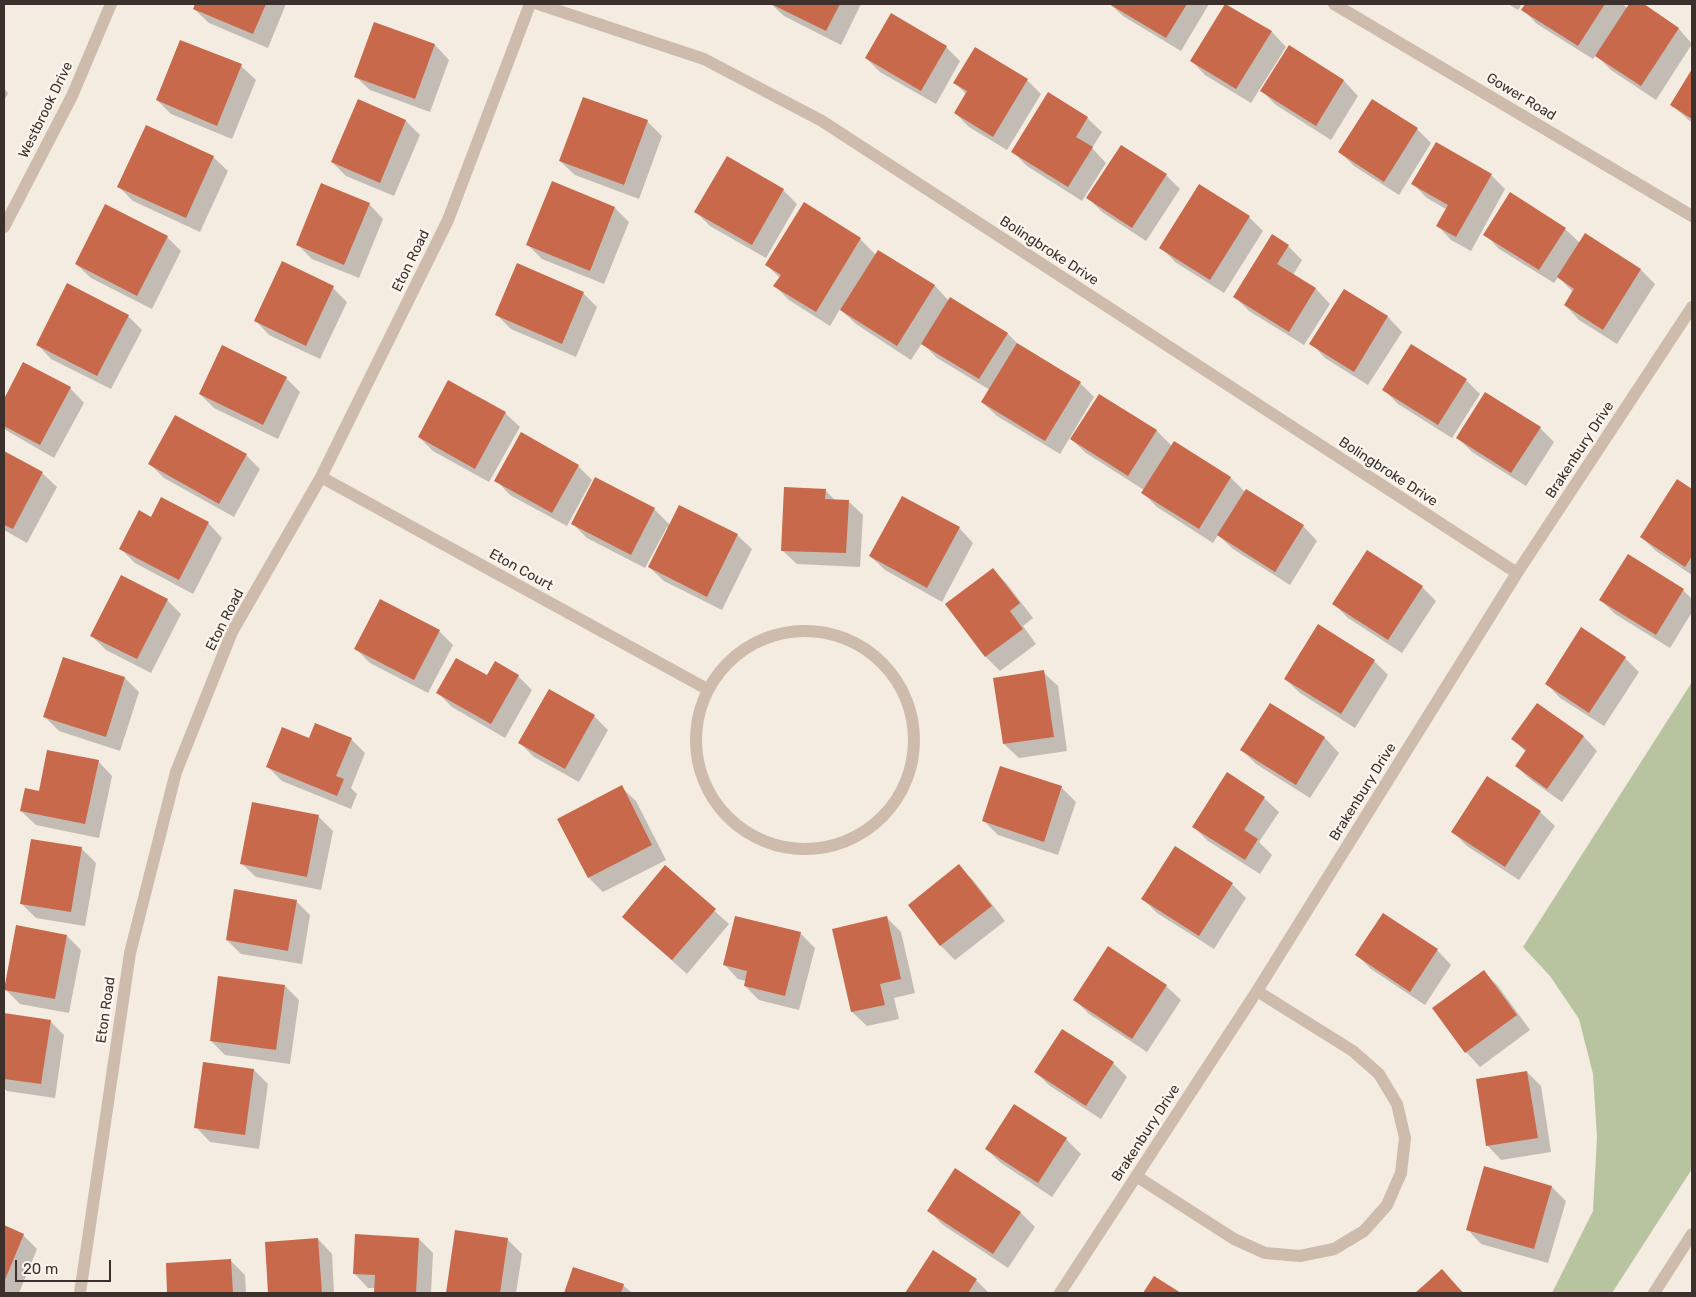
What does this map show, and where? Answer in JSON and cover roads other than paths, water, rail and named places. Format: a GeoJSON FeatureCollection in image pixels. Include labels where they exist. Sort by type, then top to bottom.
{"type":"FeatureCollection","features":[{"type":"Feature","properties":{"kind":"street","name":"Westbrook Drive"},"geometry":{"type":"LineString","coordinates":[[4,227],[72,96],[111,4]]}},
{"type":"Feature","properties":{"kind":"street","name":"Eton Road"},"geometry":{"type":"LineString","coordinates":[[80,1293],[130,953],[176,772],[232,632],[321,477],[448,220],[530,4]]}},
{"type":"Feature","properties":{"kind":"street","name":"Bolingbroke Drive"},"geometry":{"type":"LineString","coordinates":[[538,4],[704,59],[822,121],[1517,573]]}},
{"type":"Feature","properties":{"kind":"street","name":"Gower Road"},"geometry":{"type":"LineString","coordinates":[[1334,4],[1692,216]]}},
{"type":"Feature","properties":{"kind":"street","name":"Brakenbury Drive"},"geometry":{"type":"LineString","coordinates":[[1060,1293],[1257,991],[1517,573],[1692,307]]}},
{"type":"Feature","properties":{"kind":"street","name":"Eton Court"},"geometry":{"type":"LineString","coordinates":[[321,477],[707,689]]}},
{"type":"Feature","properties":{"kind":"street"},"geometry":{"type":"LineString","coordinates":[[796,630],[832,633],[866,648],[893,674],[910,706],[915,743],[907,779],[889,810],[865,832],[836,845],[804,850],[773,845],[744,831],[720,810],[704,783],[696,752],[697,720],[707,689],[730,660],[760,640],[796,630]]}},
{"type":"Feature","properties":{"kind":"street"},"geometry":{"type":"LineString","coordinates":[[1136,1176],[1234,1239],[1265,1253],[1300,1256],[1334,1249],[1364,1231],[1387,1205],[1401,1173],[1405,1138],[1397,1104],[1379,1074],[1353,1051],[1257,991]]}},
{"type":"Feature","properties":{"kind":"street"},"geometry":{"type":"LineString","coordinates":[[1654,1293],[1692,1234]]}}]}
